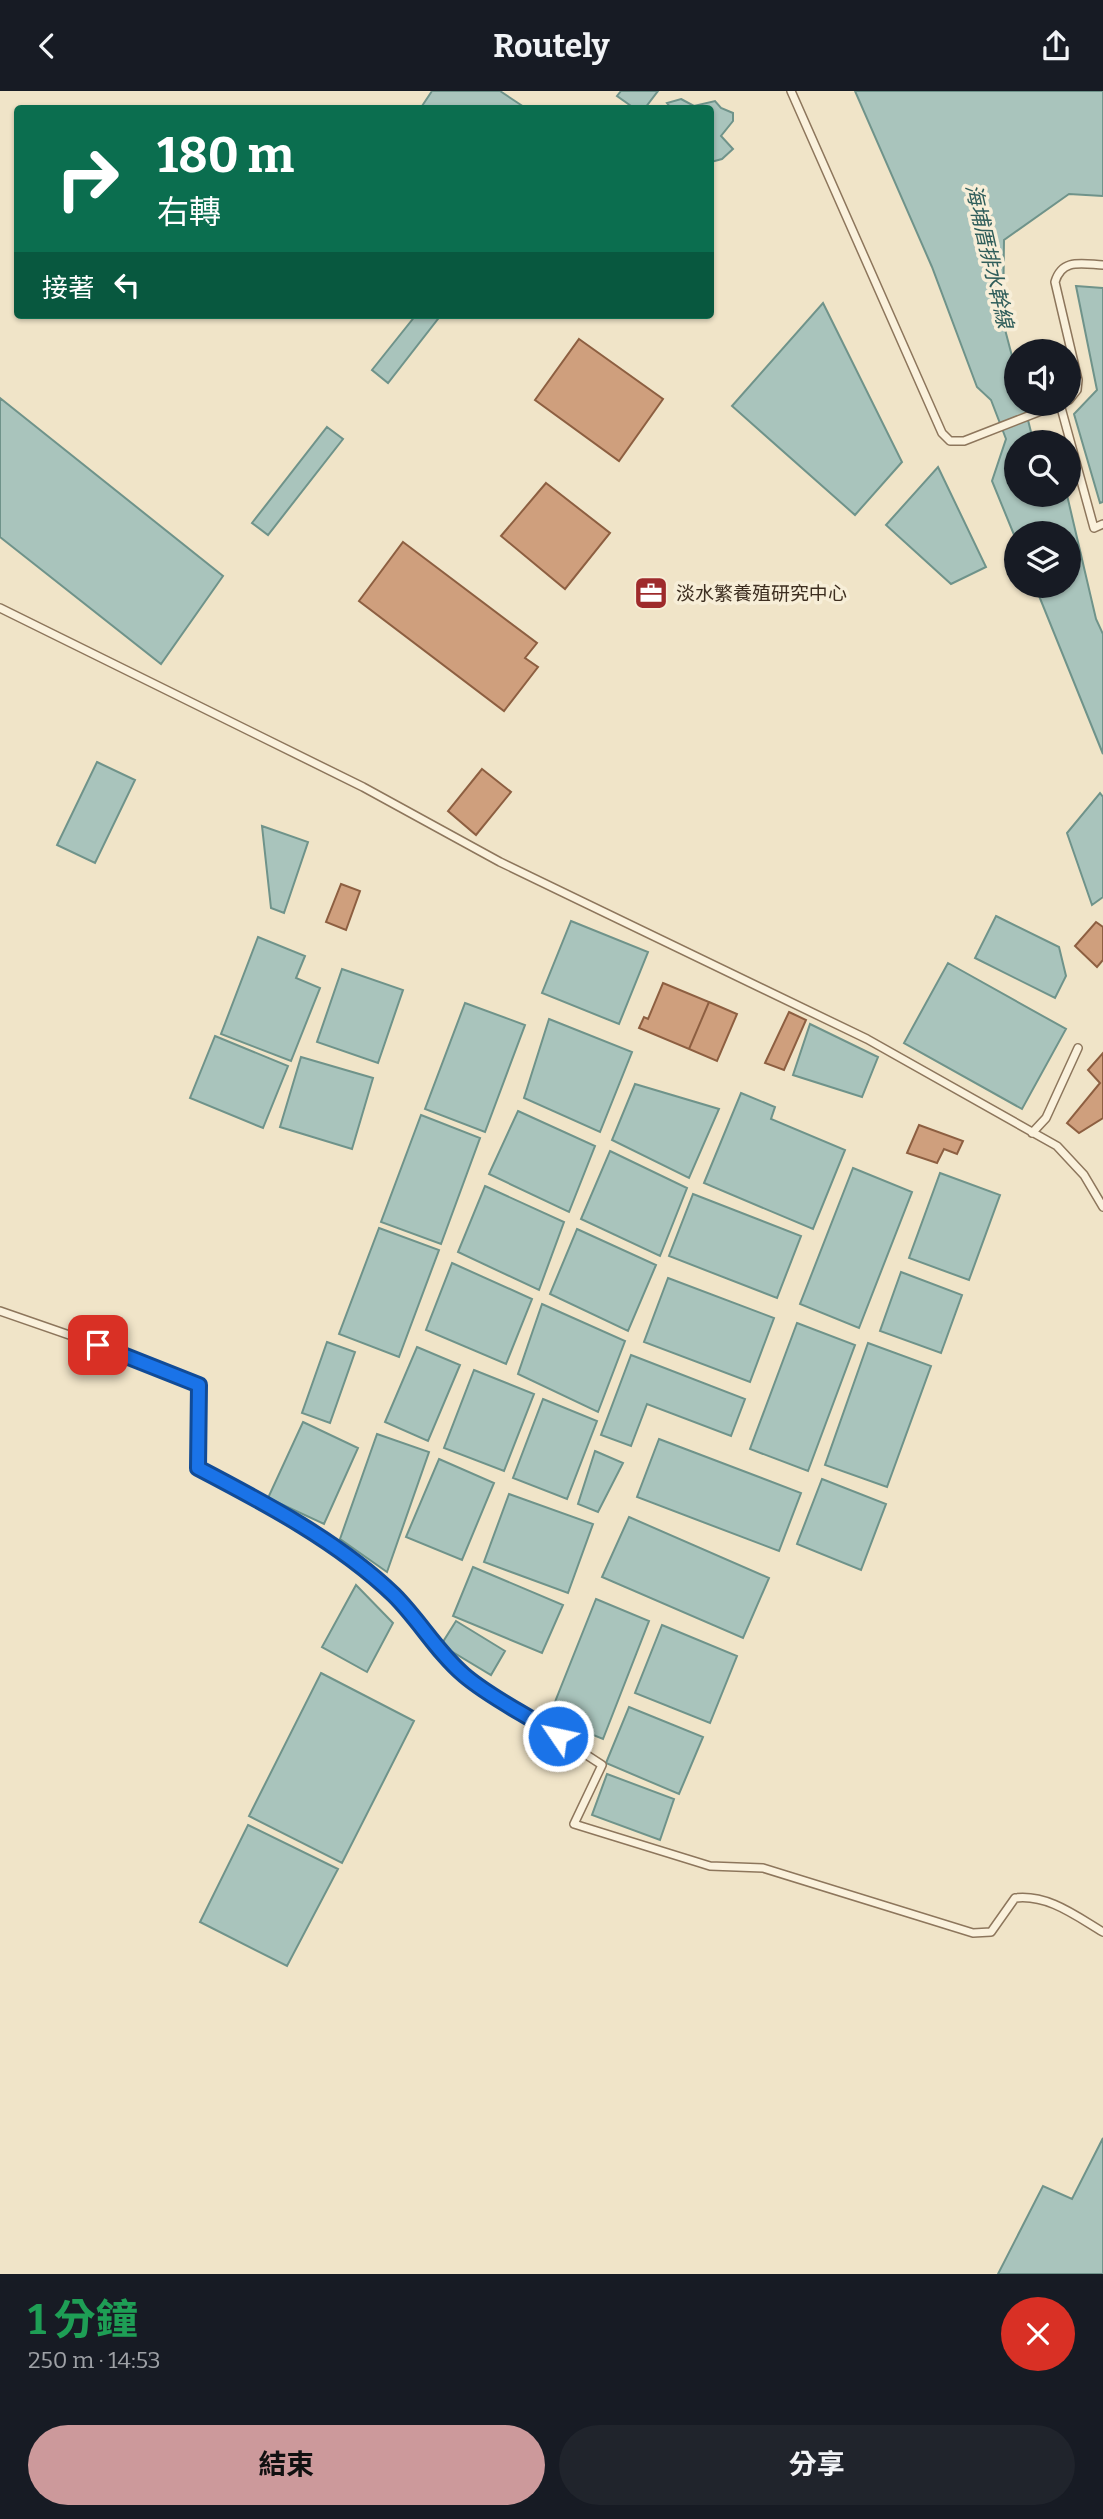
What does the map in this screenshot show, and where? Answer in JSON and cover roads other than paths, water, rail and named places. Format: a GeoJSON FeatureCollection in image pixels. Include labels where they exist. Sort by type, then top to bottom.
{"type":"FeatureCollection","features":[{"type":"Feature","properties":{"kind":"lane"},"geometry":{"type":"LineString","coordinates":[[791,91],[942,433],[950,441],[964,441],[1029,416]]}},
{"type":"Feature","properties":{"kind":"lane"},"geometry":{"type":"LineString","coordinates":[[1068,339],[1055,282],[1058,271],[1069,264],[1103,265]]}},
{"type":"Feature","properties":{"kind":"lane"},"geometry":{"type":"LineString","coordinates":[[1063,416],[1094,528],[1103,524]]}},
{"type":"Feature","properties":{"kind":"lane"},"geometry":{"type":"LineString","coordinates":[[0,608],[363,787],[500,862],[867,1039],[1057,1146],[1084,1175],[1103,1207]]}},
{"type":"Feature","properties":{"kind":"lane"},"geometry":{"type":"LineString","coordinates":[[1032,1133],[1045,1118],[1079,1048]]}},
{"type":"Feature","properties":{"kind":"lane"},"geometry":{"type":"LineString","coordinates":[[0,1311],[150,1363],[199,1385],[198,1468],[293,1521],[347,1557],[394,1596],[439,1652],[467,1677],[601,1766],[574,1823],[710,1866],[763,1868],[973,1933],[991,1932],[1015,1898],[1031,1896],[1059,1906],[1103,1932]]}},
{"type":"Feature","properties":{"kind":"water"},"geometry":{"type":"Polygon","coordinates":[[[432,91],[500,91],[521,105],[423,105],[432,91]]]}},
{"type":"Feature","properties":{"kind":"water"},"geometry":{"type":"Polygon","coordinates":[[[621,91],[658,91],[647,105],[630,105],[617,96],[621,91]]]}},
{"type":"Feature","properties":{"kind":"water","name":"海埔厝排水幹線"},"geometry":{"type":"Polygon","coordinates":[[[855,91],[1103,91],[1103,196],[1069,194],[1004,240],[1003,322],[1007,339],[1004,339],[1004,416],[1027,416],[1030,430],[1004,430],[1004,434],[991,400],[977,387],[932,267],[855,91]]]}},
{"type":"Feature","properties":{"kind":"water"},"geometry":{"type":"Polygon","coordinates":[[[681,99],[692,105],[669,105],[667,103],[681,99]]]}},
{"type":"Feature","properties":{"kind":"water"},"geometry":{"type":"Polygon","coordinates":[[[715,101],[721,108],[733,113],[733,121],[721,136],[733,149],[722,159],[714,161],[714,105],[698,105],[715,101]]]}},
{"type":"Feature","properties":{"kind":"water"},"geometry":{"type":"Polygon","coordinates":[[[1076,286],[1103,288],[1103,502],[1100,503],[1081,430],[1079,430],[1075,416],[1081,416],[1081,407],[1097,390],[1076,286]]]}},
{"type":"Feature","properties":{"kind":"water"},"geometry":{"type":"Polygon","coordinates":[[[823,303],[902,462],[855,515],[732,406],[823,303]]]}},
{"type":"Feature","properties":{"kind":"water"},"geometry":{"type":"Polygon","coordinates":[[[413,319],[438,319],[388,383],[372,370],[413,319]]]}},
{"type":"Feature","properties":{"kind":"water"},"geometry":{"type":"Polygon","coordinates":[[[0,398],[223,576],[161,664],[0,537],[0,398]]]}},
{"type":"Feature","properties":{"kind":"water"},"geometry":{"type":"Polygon","coordinates":[[[327,427],[343,439],[268,535],[252,523],[327,427]]]}},
{"type":"Feature","properties":{"kind":"water"},"geometry":{"type":"Polygon","coordinates":[[[1004,445],[1004,507],[1070,507],[1073,521],[1008,521],[992,481],[1004,445]]]}},
{"type":"Feature","properties":{"kind":"water"},"geometry":{"type":"Polygon","coordinates":[[[938,467],[986,567],[951,584],[886,525],[938,467]]]}},
{"type":"Feature","properties":{"kind":"water"},"geometry":{"type":"Polygon","coordinates":[[[1081,555],[1096,619],[1103,634],[1103,754],[1040,598],[1081,598],[1081,555]]]}},
{"type":"Feature","properties":{"kind":"water"},"geometry":{"type":"Polygon","coordinates":[[[97,762],[135,780],[95,863],[57,845],[97,762]]]}},
{"type":"Feature","properties":{"kind":"water"},"geometry":{"type":"Polygon","coordinates":[[[1100,793],[1103,797],[1103,897],[1092,905],[1067,833],[1100,793]]]}},
{"type":"Feature","properties":{"kind":"water"},"geometry":{"type":"Polygon","coordinates":[[[262,826],[308,842],[284,913],[271,908],[262,826]]]}},
{"type":"Feature","properties":{"kind":"water"},"geometry":{"type":"Polygon","coordinates":[[[996,916],[1059,947],[1066,976],[1055,998],[975,958],[996,916]]]}},
{"type":"Feature","properties":{"kind":"water"},"geometry":{"type":"Polygon","coordinates":[[[571,921],[648,952],[619,1024],[542,993],[571,921]]]}},
{"type":"Feature","properties":{"kind":"water"},"geometry":{"type":"Polygon","coordinates":[[[258,937],[305,956],[296,978],[320,988],[291,1061],[221,1034],[258,937]]]}},
{"type":"Feature","properties":{"kind":"water"},"geometry":{"type":"Polygon","coordinates":[[[948,963],[1066,1029],[1022,1109],[904,1043],[948,963]]]}},
{"type":"Feature","properties":{"kind":"water"},"geometry":{"type":"Polygon","coordinates":[[[342,969],[403,990],[378,1063],[317,1042],[342,969]]]}},
{"type":"Feature","properties":{"kind":"water"},"geometry":{"type":"Polygon","coordinates":[[[465,1003],[525,1025],[485,1132],[425,1109],[465,1003]]]}},
{"type":"Feature","properties":{"kind":"water"},"geometry":{"type":"Polygon","coordinates":[[[549,1019],[632,1052],[600,1132],[524,1098],[549,1019]]]}},
{"type":"Feature","properties":{"kind":"water"},"geometry":{"type":"Polygon","coordinates":[[[810,1024],[878,1057],[862,1097],[793,1075],[810,1024]]]}},
{"type":"Feature","properties":{"kind":"water"},"geometry":{"type":"Polygon","coordinates":[[[215,1036],[288,1066],[263,1128],[190,1098],[215,1036]]]}},
{"type":"Feature","properties":{"kind":"water"},"geometry":{"type":"Polygon","coordinates":[[[301,1057],[373,1078],[352,1149],[280,1127],[301,1057]]]}},
{"type":"Feature","properties":{"kind":"water"},"geometry":{"type":"Polygon","coordinates":[[[635,1084],[719,1109],[689,1178],[612,1140],[635,1084]]]}},
{"type":"Feature","properties":{"kind":"water"},"geometry":{"type":"Polygon","coordinates":[[[741,1093],[775,1107],[771,1119],[845,1150],[813,1229],[704,1183],[741,1093]]]}},
{"type":"Feature","properties":{"kind":"water"},"geometry":{"type":"Polygon","coordinates":[[[518,1111],[595,1146],[569,1212],[489,1174],[518,1111]]]}},
{"type":"Feature","properties":{"kind":"water"},"geometry":{"type":"Polygon","coordinates":[[[421,1115],[480,1138],[441,1244],[381,1222],[421,1115]]]}},
{"type":"Feature","properties":{"kind":"water"},"geometry":{"type":"Polygon","coordinates":[[[610,1151],[687,1188],[660,1256],[581,1219],[610,1151]]]}},
{"type":"Feature","properties":{"kind":"water"},"geometry":{"type":"Polygon","coordinates":[[[853,1168],[912,1192],[859,1328],[800,1304],[853,1168]]]}},
{"type":"Feature","properties":{"kind":"water"},"geometry":{"type":"Polygon","coordinates":[[[940,1173],[1000,1195],[969,1280],[909,1258],[940,1173]]]}},
{"type":"Feature","properties":{"kind":"water"},"geometry":{"type":"Polygon","coordinates":[[[485,1186],[564,1222],[539,1290],[458,1252],[485,1186]]]}},
{"type":"Feature","properties":{"kind":"water"},"geometry":{"type":"Polygon","coordinates":[[[693,1194],[801,1236],[777,1298],[669,1256],[693,1194]]]}},
{"type":"Feature","properties":{"kind":"water"},"geometry":{"type":"Polygon","coordinates":[[[379,1228],[439,1250],[399,1357],[339,1334],[379,1228]]]}},
{"type":"Feature","properties":{"kind":"water"},"geometry":{"type":"Polygon","coordinates":[[[577,1229],[656,1265],[628,1331],[550,1294],[577,1229]]]}},
{"type":"Feature","properties":{"kind":"water"},"geometry":{"type":"Polygon","coordinates":[[[452,1263],[532,1299],[506,1364],[426,1330],[452,1263]]]}},
{"type":"Feature","properties":{"kind":"water"},"geometry":{"type":"Polygon","coordinates":[[[901,1272],[962,1295],[941,1353],[880,1331],[901,1272]]]}},
{"type":"Feature","properties":{"kind":"water"},"geometry":{"type":"Polygon","coordinates":[[[668,1278],[774,1318],[750,1382],[644,1342],[668,1278]]]}},
{"type":"Feature","properties":{"kind":"water"},"geometry":{"type":"Polygon","coordinates":[[[542,1304],[625,1341],[598,1412],[518,1374],[542,1304]]]}},
{"type":"Feature","properties":{"kind":"water"},"geometry":{"type":"Polygon","coordinates":[[[797,1323],[855,1345],[808,1471],[750,1449],[797,1323]]]}},
{"type":"Feature","properties":{"kind":"water"},"geometry":{"type":"Polygon","coordinates":[[[327,1342],[355,1352],[330,1423],[302,1413],[327,1342]]]}},
{"type":"Feature","properties":{"kind":"water"},"geometry":{"type":"Polygon","coordinates":[[[868,1343],[931,1366],[887,1487],[825,1465],[868,1343]]]}},
{"type":"Feature","properties":{"kind":"water"},"geometry":{"type":"Polygon","coordinates":[[[417,1347],[460,1365],[428,1441],[385,1422],[417,1347]]]}},
{"type":"Feature","properties":{"kind":"water"},"geometry":{"type":"Polygon","coordinates":[[[631,1355],[745,1399],[731,1436],[647,1404],[631,1446],[601,1435],[631,1355]]]}},
{"type":"Feature","properties":{"kind":"water"},"geometry":{"type":"Polygon","coordinates":[[[474,1370],[534,1394],[504,1471],[444,1448],[474,1370]]]}},
{"type":"Feature","properties":{"kind":"water"},"geometry":{"type":"Polygon","coordinates":[[[543,1399],[597,1421],[567,1499],[513,1478],[543,1399]]]}},
{"type":"Feature","properties":{"kind":"water"},"geometry":{"type":"Polygon","coordinates":[[[303,1422],[358,1448],[324,1524],[268,1498],[303,1422]]]}},
{"type":"Feature","properties":{"kind":"water"},"geometry":{"type":"Polygon","coordinates":[[[377,1434],[429,1452],[387,1572],[340,1539],[377,1434]]]}},
{"type":"Feature","properties":{"kind":"water"},"geometry":{"type":"Polygon","coordinates":[[[659,1439],[801,1493],[779,1551],[637,1497],[659,1439]]]}},
{"type":"Feature","properties":{"kind":"water"},"geometry":{"type":"Polygon","coordinates":[[[595,1451],[623,1463],[598,1512],[578,1504],[595,1451]]]}},
{"type":"Feature","properties":{"kind":"water"},"geometry":{"type":"Polygon","coordinates":[[[439,1459],[494,1483],[462,1560],[406,1537],[439,1459]]]}},
{"type":"Feature","properties":{"kind":"water"},"geometry":{"type":"Polygon","coordinates":[[[822,1479],[886,1504],[861,1570],[797,1544],[822,1479]]]}},
{"type":"Feature","properties":{"kind":"water"},"geometry":{"type":"Polygon","coordinates":[[[509,1494],[593,1524],[568,1593],[484,1562],[509,1494]]]}},
{"type":"Feature","properties":{"kind":"water"},"geometry":{"type":"Polygon","coordinates":[[[629,1517],[769,1578],[743,1638],[602,1577],[629,1517]]]}},
{"type":"Feature","properties":{"kind":"water"},"geometry":{"type":"Polygon","coordinates":[[[473,1567],[563,1605],[542,1653],[453,1616],[473,1567]]]}},
{"type":"Feature","properties":{"kind":"water"},"geometry":{"type":"Polygon","coordinates":[[[356,1585],[393,1623],[367,1672],[322,1647],[356,1585]]]}},
{"type":"Feature","properties":{"kind":"water"},"geometry":{"type":"Polygon","coordinates":[[[596,1599],[649,1621],[603,1739],[549,1717],[596,1599]]]}},
{"type":"Feature","properties":{"kind":"water"},"geometry":{"type":"Polygon","coordinates":[[[456,1621],[505,1651],[491,1675],[441,1645],[456,1621]]]}},
{"type":"Feature","properties":{"kind":"water"},"geometry":{"type":"Polygon","coordinates":[[[662,1625],[737,1656],[710,1723],[635,1693],[662,1625]]]}},
{"type":"Feature","properties":{"kind":"water"},"geometry":{"type":"Polygon","coordinates":[[[321,1673],[414,1721],[342,1863],[249,1816],[321,1673]]]}},
{"type":"Feature","properties":{"kind":"water"},"geometry":{"type":"Polygon","coordinates":[[[629,1707],[703,1737],[679,1794],[606,1763],[629,1707]]]}},
{"type":"Feature","properties":{"kind":"water"},"geometry":{"type":"Polygon","coordinates":[[[607,1774],[674,1799],[660,1840],[592,1815],[607,1774]]]}},
{"type":"Feature","properties":{"kind":"water"},"geometry":{"type":"Polygon","coordinates":[[[248,1825],[338,1869],[287,1966],[200,1922],[248,1825]]]}},
{"type":"Feature","properties":{"kind":"water"},"geometry":{"type":"Polygon","coordinates":[[[1103,2138],[1103,2274],[998,2274],[1043,2186],[1072,2199],[1103,2138]]]}},
{"type":"Feature","properties":{"kind":"place","name":"淡水繁養殖研究中心"},"geometry":{"type":"Point","coordinates":[651,593]}}]}
